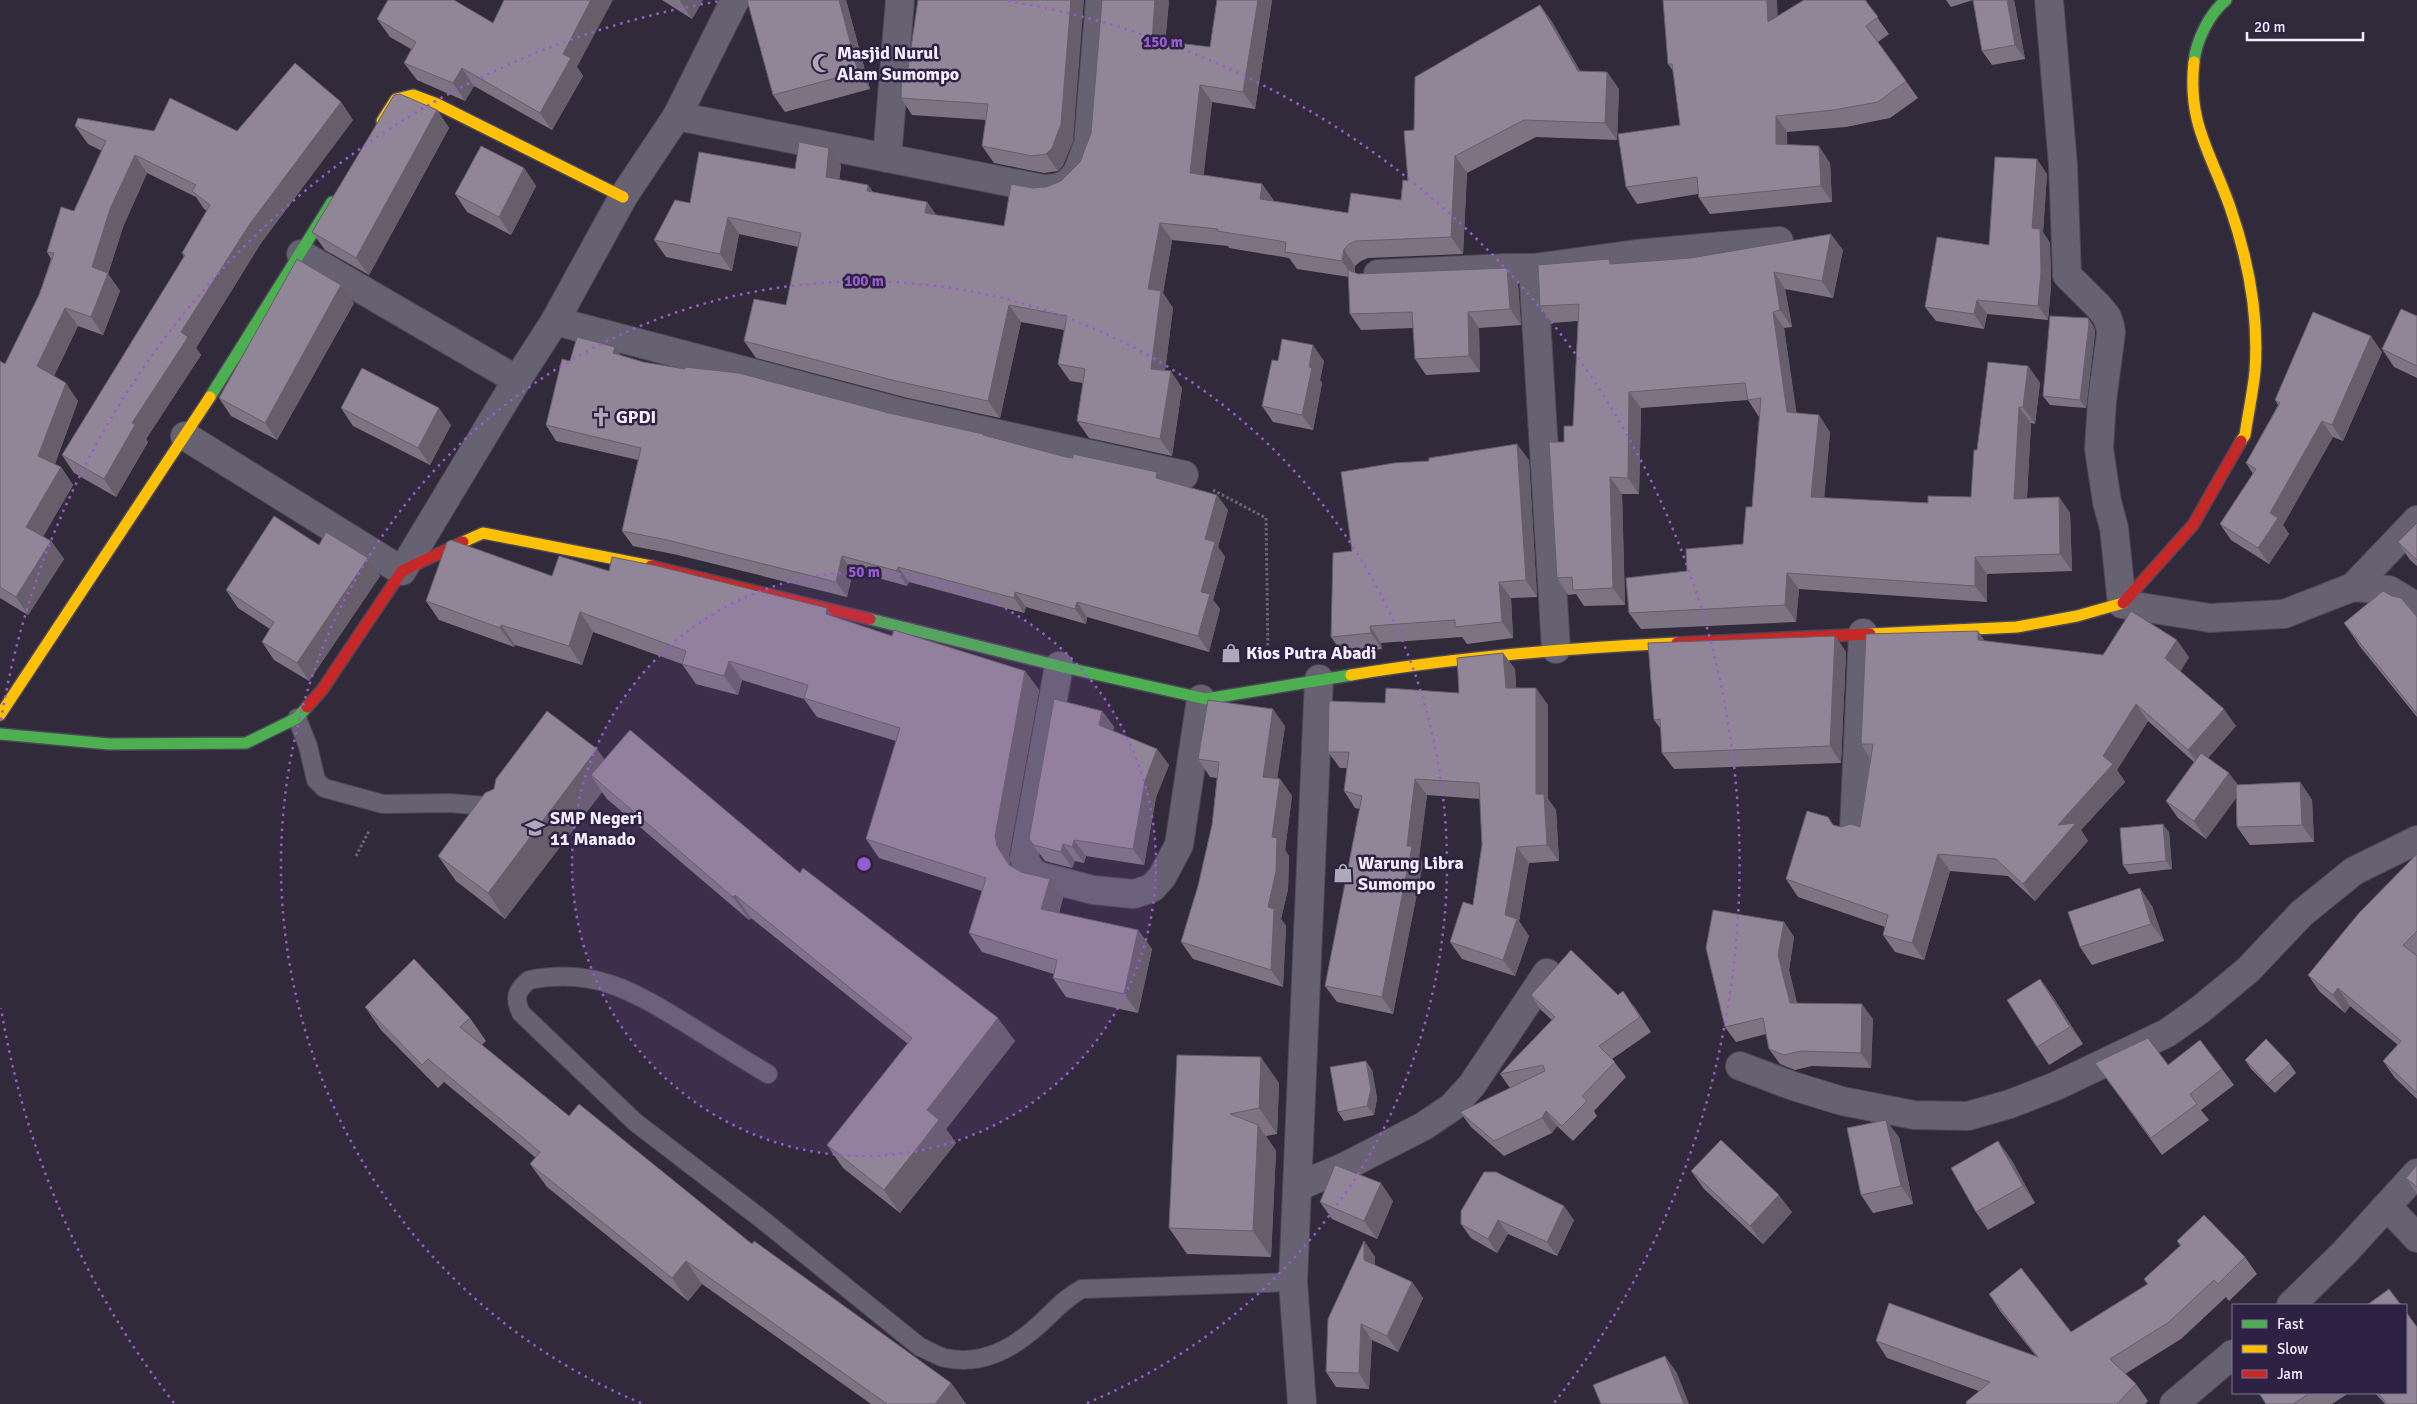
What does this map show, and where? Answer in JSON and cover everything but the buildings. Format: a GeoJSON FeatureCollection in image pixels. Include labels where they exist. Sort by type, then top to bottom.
{"type":"FeatureCollection","features":[{"type":"Feature","properties":{"kind":"street"},"geometry":{"type":"LineString","coordinates":[[0,734],[109,744],[246,743],[297,718],[322,690],[402,571],[517,380],[555,321],[623,197],[677,116],[735,0]]}},
{"type":"Feature","properties":{"kind":"street"},"geometry":{"type":"LineString","coordinates":[[887,158],[900,0]]}},
{"type":"Feature","properties":{"kind":"street"},"geometry":{"type":"LineString","coordinates":[[677,116],[1043,189],[1057,188],[1068,184],[1077,173],[1088,144],[1100,0]]}},
{"type":"Feature","properties":{"kind":"street"},"geometry":{"type":"LineString","coordinates":[[2049,0],[2062,148],[2067,275],[2107,317],[2111,333],[2102,401],[2099,449],[2107,502],[2114,528],[2122,604]]}},
{"type":"Feature","properties":{"kind":"street"},"geometry":{"type":"LineString","coordinates":[[2122,604],[2193,525],[2244,435],[2255,371],[2254,301],[2230,208],[2198,129],[2191,87],[2195,49],[2216,8],[2226,0]]}},
{"type":"Feature","properties":{"kind":"street"},"geometry":{"type":"LineString","coordinates":[[376,130],[396,99],[413,94],[623,197]]}},
{"type":"Feature","properties":{"kind":"street"},"geometry":{"type":"LineString","coordinates":[[0,715],[185,436],[336,196]]}},
{"type":"Feature","properties":{"kind":"street"},"geometry":{"type":"LineString","coordinates":[[1369,274],[1533,268],[1636,254],[1779,241]]}},
{"type":"Feature","properties":{"kind":"street"},"geometry":{"type":"LineString","coordinates":[[301,254],[517,380]]}},
{"type":"Feature","properties":{"kind":"street"},"geometry":{"type":"LineString","coordinates":[[1533,268],[1556,649]]}},
{"type":"Feature","properties":{"kind":"street"},"geometry":{"type":"LineString","coordinates":[[555,321],[904,413],[1184,475]]}},
{"type":"Feature","properties":{"kind":"street"},"geometry":{"type":"LineString","coordinates":[[185,436],[402,571]]}},
{"type":"Feature","properties":{"kind":"street"},"geometry":{"type":"LineString","coordinates":[[402,571],[483,533],[674,570],[1060,666],[1202,699],[1399,667],[1556,649],[2017,627],[2077,616],[2122,604],[2210,618],[2284,614],[2353,587],[2417,520]]}},
{"type":"Feature","properties":{"kind":"street"},"geometry":{"type":"LineString","coordinates":[[2353,587],[2389,590],[2417,607]]}},
{"type":"Feature","properties":{"kind":"street"},"geometry":{"type":"LineString","coordinates":[[1854,829],[1863,633]]}},
{"type":"Feature","properties":{"kind":"street"},"geometry":{"type":"LineString","coordinates":[[1060,666],[1024,858],[1031,871],[1039,876],[1093,890],[1134,894],[1152,888],[1162,877],[1179,845],[1202,699]]}},
{"type":"Feature","properties":{"kind":"street"},"geometry":{"type":"LineString","coordinates":[[1302,1404],[1293,1282],[1319,679]]}},
{"type":"Feature","properties":{"kind":"street"},"geometry":{"type":"LineString","coordinates":[[1740,1066],[1793,1086],[1842,1101],[1914,1115],[1968,1116],[2010,1104],[2056,1086],[2167,1033],[2201,1009],[2248,970],[2302,912],[2354,871],[2417,840]]}},
{"type":"Feature","properties":{"kind":"street"},"geometry":{"type":"LineString","coordinates":[[1297,1187],[1352,1163],[1424,1126],[1452,1107],[1472,1085],[1547,973]]}},
{"type":"Feature","properties":{"kind":"street"},"geometry":{"type":"LineString","coordinates":[[2292,1304],[2344,1253],[2417,1173]]}},
{"type":"Feature","properties":{"kind":"street"},"geometry":{"type":"LineString","coordinates":[[2387,1206],[2417,1238]]}},
{"type":"Feature","properties":{"kind":"street"},"geometry":{"type":"LineString","coordinates":[[2174,1404],[2232,1355]]}},
{"type":"Feature","properties":{"kind":"lane"},"geometry":{"type":"LineString","coordinates":[[297,718],[308,746],[316,780],[324,788],[383,804],[449,803],[504,808]]}},
{"type":"Feature","properties":{"kind":"lane"},"geometry":{"type":"LineString","coordinates":[[768,1074],[639,994],[612,984],[587,977],[541,977],[529,980],[517,995],[516,1002],[521,1013],[534,1027],[635,1122],[790,1241],[920,1347],[944,1358],[979,1359],[998,1354],[1020,1341],[1067,1298],[1082,1289],[1293,1282]]}},
{"type":"Feature","properties":{"kind":"path"},"geometry":{"type":"LineString","coordinates":[[1184,475],[1266,518],[1269,688]]}},
{"type":"Feature","properties":{"kind":"traffic: fast"},"geometry":{"type":"LineString","coordinates":[[2194,62],[2197,45],[2204,28],[2226,0]]}},
{"type":"Feature","properties":{"kind":"traffic: fast"},"geometry":{"type":"LineString","coordinates":[[210,397],[332,202]]}},
{"type":"Feature","properties":{"kind":"traffic: fast"},"geometry":{"type":"LineString","coordinates":[[870,619],[1059,666],[1206,699],[1351,675]]}},
{"type":"Feature","properties":{"kind":"traffic: fast"},"geometry":{"type":"LineString","coordinates":[[0,734],[109,744],[246,743],[297,718],[307,707]]}},
{"type":"Feature","properties":{"kind":"traffic: slow"},"geometry":{"type":"LineString","coordinates":[[2194,62],[2193,84],[2197,120],[2230,207],[2247,267],[2254,309],[2255,371],[2245,435],[2241,441]]}},
{"type":"Feature","properties":{"kind":"traffic: slow"},"geometry":{"type":"LineString","coordinates":[[382,121],[396,99],[413,95],[437,104],[623,197]]}},
{"type":"Feature","properties":{"kind":"traffic: slow"},"geometry":{"type":"LineString","coordinates":[[0,715],[210,397]]}},
{"type":"Feature","properties":{"kind":"traffic: slow"},"geometry":{"type":"LineString","coordinates":[[463,542],[483,533],[651,566]]}},
{"type":"Feature","properties":{"kind":"traffic: slow"},"geometry":{"type":"LineString","coordinates":[[1870,634],[2017,627],[2077,616],[2123,603]]}},
{"type":"Feature","properties":{"kind":"traffic: slow"},"geometry":{"type":"LineString","coordinates":[[1351,675],[1513,654],[1677,643]]}},
{"type":"Feature","properties":{"kind":"traffic: jam"},"geometry":{"type":"LineString","coordinates":[[2123,603],[2193,525],[2241,441]]}},
{"type":"Feature","properties":{"kind":"traffic: jam"},"geometry":{"type":"LineString","coordinates":[[307,707],[322,690],[402,571],[463,542]]}},
{"type":"Feature","properties":{"kind":"traffic: jam"},"geometry":{"type":"LineString","coordinates":[[651,566],[870,619]]}},
{"type":"Feature","properties":{"kind":"traffic: jam"},"geometry":{"type":"LineString","coordinates":[[1677,643],[1870,634]]}},
{"type":"Feature","properties":{"kind":"place","name":"Masjid Nurul Alam Sumompo"},"geometry":{"type":"Point","coordinates":[822,63]}},
{"type":"Feature","properties":{"kind":"place","name":"GPDI"},"geometry":{"type":"Point","coordinates":[601,417]}},
{"type":"Feature","properties":{"kind":"place","name":"Kios Putra Abadi"},"geometry":{"type":"Point","coordinates":[1231,653]}},
{"type":"Feature","properties":{"kind":"place","name":"SMP Negeri 11 Manado"},"geometry":{"type":"Point","coordinates":[535,828]}},
{"type":"Feature","properties":{"kind":"place","name":"Warung Libra Sumompo"},"geometry":{"type":"Point","coordinates":[1343,873]}}]}
